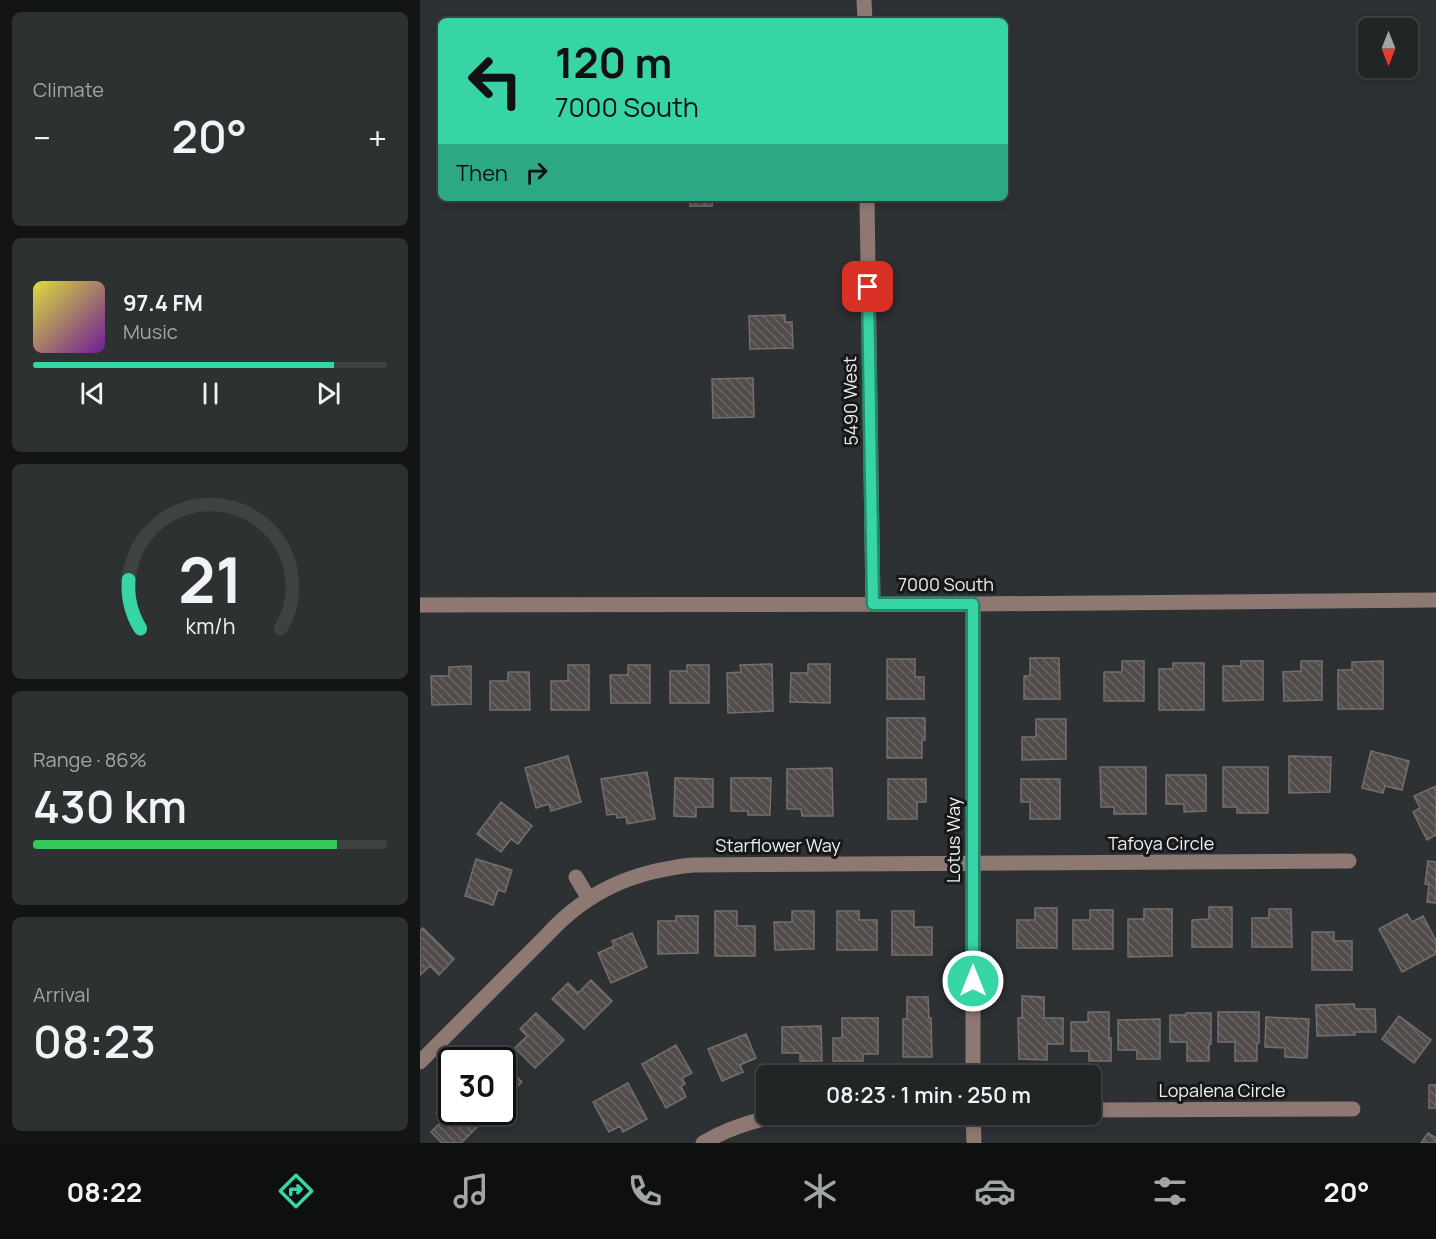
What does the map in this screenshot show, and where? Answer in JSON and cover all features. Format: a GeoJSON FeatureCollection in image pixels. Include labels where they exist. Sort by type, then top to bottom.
{"type":"FeatureCollection","features":[{"type":"Feature","properties":{"kind":"street"},"geometry":{"type":"LineString","coordinates":[[864,0],[865,18]]}},
{"type":"Feature","properties":{"kind":"street","name":"5490 West"},"geometry":{"type":"LineString","coordinates":[[867,201],[873,604]]}},
{"type":"Feature","properties":{"kind":"street","name":"7000 South"},"geometry":{"type":"LineString","coordinates":[[420,605],[1436,600]]}},
{"type":"Feature","properties":{"kind":"street","name":"Lotus Way"},"geometry":{"type":"LineString","coordinates":[[973,604],[973,1065]]}},
{"type":"Feature","properties":{"kind":"street","name":"Tafoya Circle"},"geometry":{"type":"LineString","coordinates":[[973,864],[1349,861]]}},
{"type":"Feature","properties":{"kind":"street","name":"Starflower Way"},"geometry":{"type":"LineString","coordinates":[[423,1054],[561,920],[589,899],[622,881],[645,873],[693,865],[973,864]]}},
{"type":"Feature","properties":{"kind":"street"},"geometry":{"type":"LineString","coordinates":[[576,877],[589,899]]}},
{"type":"Feature","properties":{"kind":"street","name":"Lopalena Circle"},"geometry":{"type":"LineString","coordinates":[[1101,1110],[1353,1109]]}},
{"type":"Feature","properties":{"kind":"street"},"geometry":{"type":"LineString","coordinates":[[703,1143],[756,1121]]}},
{"type":"Feature","properties":{"kind":"street"},"geometry":{"type":"LineString","coordinates":[[973,1125],[974,1143]]}},
{"type":"Feature","properties":{"kind":"building"},"geometry":{"type":"Polygon","coordinates":[[[690,201],[713,201],[712,206],[690,206],[690,201]]]}},
{"type":"Feature","properties":{"kind":"building"},"geometry":{"type":"Polygon","coordinates":[[[785,315],[785,322],[792,322],[793,348],[750,349],[749,316],[785,315]]]}},
{"type":"Feature","properties":{"kind":"building"},"geometry":{"type":"Polygon","coordinates":[[[753,378],[754,417],[713,418],[712,379],[753,378]]]}},
{"type":"Feature","properties":{"kind":"building"},"geometry":{"type":"Polygon","coordinates":[[[1030,658],[1059,658],[1060,699],[1024,699],[1024,676],[1030,676],[1030,658]]]}},
{"type":"Feature","properties":{"kind":"building"},"geometry":{"type":"Polygon","coordinates":[[[887,659],[915,659],[915,677],[924,677],[924,699],[887,699],[887,659]]]}},
{"type":"Feature","properties":{"kind":"building"},"geometry":{"type":"Polygon","coordinates":[[[1122,661],[1144,661],[1144,701],[1104,701],[1104,672],[1122,672],[1122,661]]]}},
{"type":"Feature","properties":{"kind":"building"},"geometry":{"type":"Polygon","coordinates":[[[1241,661],[1263,661],[1263,700],[1223,701],[1223,666],[1241,666],[1241,661]]]}},
{"type":"Feature","properties":{"kind":"building"},"geometry":{"type":"Polygon","coordinates":[[[1301,661],[1322,661],[1322,700],[1284,701],[1283,672],[1301,671],[1301,661]]]}},
{"type":"Feature","properties":{"kind":"building"},"geometry":{"type":"Polygon","coordinates":[[[1383,661],[1383,709],[1338,709],[1338,670],[1352,670],[1352,662],[1383,661]]]}},
{"type":"Feature","properties":{"kind":"building"},"geometry":{"type":"Polygon","coordinates":[[[1173,663],[1204,663],[1204,710],[1159,710],[1159,669],[1173,669],[1173,663]]]}},
{"type":"Feature","properties":{"kind":"building"},"geometry":{"type":"Polygon","coordinates":[[[772,664],[773,711],[728,713],[727,673],[741,672],[740,665],[772,664]]]}},
{"type":"Feature","properties":{"kind":"building"},"geometry":{"type":"Polygon","coordinates":[[[808,664],[830,664],[830,703],[790,702],[791,673],[808,673],[808,664]]]}},
{"type":"Feature","properties":{"kind":"building"},"geometry":{"type":"Polygon","coordinates":[[[568,665],[589,665],[589,710],[551,710],[551,681],[568,681],[568,665]]]}},
{"type":"Feature","properties":{"kind":"building"},"geometry":{"type":"Polygon","coordinates":[[[628,665],[650,665],[650,703],[611,703],[610,675],[628,675],[628,665]]]}},
{"type":"Feature","properties":{"kind":"building"},"geometry":{"type":"Polygon","coordinates":[[[687,665],[709,665],[709,703],[670,703],[670,671],[687,671],[687,665]]]}},
{"type":"Feature","properties":{"kind":"building"},"geometry":{"type":"Polygon","coordinates":[[[471,666],[471,704],[432,705],[431,676],[449,676],[449,667],[471,666]]]}},
{"type":"Feature","properties":{"kind":"building"},"geometry":{"type":"Polygon","coordinates":[[[508,672],[529,672],[530,710],[490,710],[490,681],[508,681],[508,672]]]}},
{"type":"Feature","properties":{"kind":"building"},"geometry":{"type":"Polygon","coordinates":[[[887,718],[925,718],[922,758],[887,758],[887,718]]]}},
{"type":"Feature","properties":{"kind":"building"},"geometry":{"type":"Polygon","coordinates":[[[1036,719],[1066,719],[1066,759],[1022,760],[1022,737],[1036,737],[1036,719]]]}},
{"type":"Feature","properties":{"kind":"building"},"geometry":{"type":"Polygon","coordinates":[[[1371,751],[1409,761],[1402,790],[1385,786],[1383,793],[1362,788],[1371,751]]]}},
{"type":"Feature","properties":{"kind":"building"},"geometry":{"type":"Polygon","coordinates":[[[568,756],[581,802],[551,811],[549,804],[536,808],[525,768],[568,756]]]}},
{"type":"Feature","properties":{"kind":"building"},"geometry":{"type":"Polygon","coordinates":[[[1289,756],[1331,757],[1330,792],[1289,793],[1289,756]]]}},
{"type":"Feature","properties":{"kind":"building"},"geometry":{"type":"Polygon","coordinates":[[[1100,767],[1146,767],[1146,814],[1114,814],[1114,807],[1101,807],[1100,767]]]}},
{"type":"Feature","properties":{"kind":"building"},"geometry":{"type":"Polygon","coordinates":[[[1223,767],[1268,767],[1268,813],[1237,813],[1237,807],[1223,807],[1223,767]]]}},
{"type":"Feature","properties":{"kind":"building"},"geometry":{"type":"Polygon","coordinates":[[[832,768],[833,816],[802,816],[801,809],[787,809],[787,769],[832,768]]]}},
{"type":"Feature","properties":{"kind":"building"},"geometry":{"type":"Polygon","coordinates":[[[647,772],[655,819],[627,824],[626,817],[617,818],[616,814],[607,815],[601,779],[647,772]]]}},
{"type":"Feature","properties":{"kind":"building"},"geometry":{"type":"Polygon","coordinates":[[[1166,775],[1206,775],[1206,811],[1184,812],[1184,804],[1166,804],[1166,775]]]}},
{"type":"Feature","properties":{"kind":"building"},"geometry":{"type":"Polygon","coordinates":[[[675,778],[713,779],[713,807],[696,807],[696,817],[674,816],[675,778]]]}},
{"type":"Feature","properties":{"kind":"building"},"geometry":{"type":"Polygon","coordinates":[[[731,778],[771,778],[770,815],[748,815],[748,811],[731,811],[731,778]]]}},
{"type":"Feature","properties":{"kind":"building"},"geometry":{"type":"Polygon","coordinates":[[[888,779],[926,779],[926,802],[917,802],[917,819],[888,819],[888,779]]]}},
{"type":"Feature","properties":{"kind":"building"},"geometry":{"type":"Polygon","coordinates":[[[1021,779],[1060,779],[1060,819],[1030,819],[1030,802],[1021,802],[1021,779]]]}},
{"type":"Feature","properties":{"kind":"building"},"geometry":{"type":"Polygon","coordinates":[[[1436,786],[1436,835],[1427,840],[1413,812],[1420,808],[1414,796],[1436,786]]]}},
{"type":"Feature","properties":{"kind":"building"},"geometry":{"type":"Polygon","coordinates":[[[501,802],[532,826],[518,844],[511,839],[501,852],[477,834],[501,802]]]}},
{"type":"Feature","properties":{"kind":"building"},"geometry":{"type":"Polygon","coordinates":[[[476,859],[512,870],[505,892],[498,890],[493,905],[465,896],[476,859]]]}},
{"type":"Feature","properties":{"kind":"building"},"geometry":{"type":"Polygon","coordinates":[[[1428,861],[1436,862],[1436,903],[1427,902],[1429,885],[1425,884],[1428,861]]]}},
{"type":"Feature","properties":{"kind":"building"},"geometry":{"type":"Polygon","coordinates":[[[1209,907],[1232,907],[1232,947],[1192,947],[1192,920],[1209,919],[1209,907]]]}},
{"type":"Feature","properties":{"kind":"building"},"geometry":{"type":"Polygon","coordinates":[[[1035,908],[1057,908],[1057,948],[1017,948],[1017,920],[1035,920],[1035,908]]]}},
{"type":"Feature","properties":{"kind":"building"},"geometry":{"type":"Polygon","coordinates":[[[1144,909],[1172,909],[1172,956],[1128,957],[1128,919],[1144,919],[1144,909]]]}},
{"type":"Feature","properties":{"kind":"building"},"geometry":{"type":"Polygon","coordinates":[[[1269,909],[1291,909],[1292,947],[1252,947],[1252,918],[1269,918],[1269,909]]]}},
{"type":"Feature","properties":{"kind":"building"},"geometry":{"type":"Polygon","coordinates":[[[1090,910],[1113,910],[1113,949],[1073,949],[1073,920],[1090,920],[1090,910]]]}},
{"type":"Feature","properties":{"kind":"building"},"geometry":{"type":"Polygon","coordinates":[[[715,911],[737,911],[737,926],[755,926],[755,956],[715,956],[715,911]]]}},
{"type":"Feature","properties":{"kind":"building"},"geometry":{"type":"Polygon","coordinates":[[[792,911],[814,911],[814,949],[775,950],[774,922],[792,922],[792,911]]]}},
{"type":"Feature","properties":{"kind":"building"},"geometry":{"type":"Polygon","coordinates":[[[837,911],[859,911],[859,920],[877,920],[877,950],[837,950],[837,911]]]}},
{"type":"Feature","properties":{"kind":"building"},"geometry":{"type":"Polygon","coordinates":[[[892,911],[914,911],[914,927],[932,927],[932,955],[892,955],[892,911]]]}},
{"type":"Feature","properties":{"kind":"building"},"geometry":{"type":"Polygon","coordinates":[[[1407,914],[1412,922],[1423,916],[1436,941],[1436,954],[1402,972],[1379,929],[1407,914]]]}},
{"type":"Feature","properties":{"kind":"building"},"geometry":{"type":"Polygon","coordinates":[[[676,916],[698,916],[698,953],[658,954],[658,921],[676,921],[676,916]]]}},
{"type":"Feature","properties":{"kind":"building"},"geometry":{"type":"Polygon","coordinates":[[[423,928],[454,959],[439,975],[430,966],[420,975],[420,931],[423,928]]]}},
{"type":"Feature","properties":{"kind":"building"},"geometry":{"type":"Polygon","coordinates":[[[1312,932],[1334,932],[1334,941],[1352,941],[1352,970],[1312,970],[1312,932]]]}},
{"type":"Feature","properties":{"kind":"building"},"geometry":{"type":"Polygon","coordinates":[[[632,933],[647,967],[611,983],[598,953],[614,946],[612,941],[632,933]]]}},
{"type":"Feature","properties":{"kind":"building"},"geometry":{"type":"Polygon","coordinates":[[[591,980],[612,1001],[584,1029],[552,999],[568,983],[578,993],[591,980]]]}},
{"type":"Feature","properties":{"kind":"building"},"geometry":{"type":"Polygon","coordinates":[[[1022,996],[1044,997],[1044,1018],[1063,1018],[1063,1044],[1047,1044],[1047,1060],[1019,1059],[1018,1018],[1022,1018],[1022,996]]]}},
{"type":"Feature","properties":{"kind":"building"},"geometry":{"type":"Polygon","coordinates":[[[907,997],[928,997],[932,1057],[903,1057],[903,1019],[907,1019],[907,997]]]}},
{"type":"Feature","properties":{"kind":"building"},"geometry":{"type":"Polygon","coordinates":[[[1354,1004],[1355,1009],[1375,1009],[1376,1032],[1317,1036],[1316,1005],[1354,1004]]]}},
{"type":"Feature","properties":{"kind":"building"},"geometry":{"type":"Polygon","coordinates":[[[1088,1012],[1109,1012],[1111,1061],[1089,1061],[1089,1051],[1071,1051],[1071,1022],[1088,1022],[1088,1012]]]}},
{"type":"Feature","properties":{"kind":"building"},"geometry":{"type":"Polygon","coordinates":[[[1218,1012],[1259,1012],[1257,1061],[1235,1061],[1235,1042],[1218,1042],[1218,1012]]]}},
{"type":"Feature","properties":{"kind":"building"},"geometry":{"type":"Polygon","coordinates":[[[536,1013],[564,1040],[535,1068],[516,1049],[527,1036],[520,1029],[536,1013]]]}},
{"type":"Feature","properties":{"kind":"building"},"geometry":{"type":"Polygon","coordinates":[[[1186,1013],[1211,1013],[1209,1061],[1187,1061],[1187,1042],[1170,1042],[1170,1015],[1186,1015],[1186,1013]]]}},
{"type":"Feature","properties":{"kind":"building"},"geometry":{"type":"Polygon","coordinates":[[[1399,1016],[1431,1040],[1414,1063],[1382,1039],[1399,1016]]]}},
{"type":"Feature","properties":{"kind":"building"},"geometry":{"type":"Polygon","coordinates":[[[1266,1017],[1309,1019],[1307,1058],[1285,1057],[1285,1048],[1265,1047],[1266,1017]]]}},
{"type":"Feature","properties":{"kind":"building"},"geometry":{"type":"Polygon","coordinates":[[[842,1018],[878,1018],[878,1054],[863,1054],[863,1061],[833,1061],[833,1038],[842,1038],[842,1018]]]}},
{"type":"Feature","properties":{"kind":"building"},"geometry":{"type":"Polygon","coordinates":[[[1160,1019],[1160,1059],[1137,1059],[1137,1050],[1118,1050],[1118,1020],[1160,1019]]]}},
{"type":"Feature","properties":{"kind":"building"},"geometry":{"type":"Polygon","coordinates":[[[821,1026],[822,1061],[800,1061],[800,1053],[782,1053],[782,1027],[821,1026]]]}},
{"type":"Feature","properties":{"kind":"building"},"geometry":{"type":"Polygon","coordinates":[[[746,1034],[756,1058],[740,1065],[743,1072],[722,1081],[708,1049],[746,1034]]]}},
{"type":"Feature","properties":{"kind":"building"},"geometry":{"type":"Polygon","coordinates":[[[676,1045],[692,1073],[682,1078],[685,1084],[681,1086],[686,1097],[666,1108],[642,1064],[676,1045]]]}},
{"type":"Feature","properties":{"kind":"building"},"geometry":{"type":"Polygon","coordinates":[[[516,1076],[522,1082],[516,1088],[516,1076]]]}},
{"type":"Feature","properties":{"kind":"building"},"geometry":{"type":"Polygon","coordinates":[[[628,1083],[647,1119],[623,1132],[620,1126],[609,1132],[593,1102],[628,1083]]]}},
{"type":"Feature","properties":{"kind":"building"},"geometry":{"type":"Polygon","coordinates":[[[1429,1085],[1436,1085],[1436,1108],[1429,1108],[1429,1085]]]}},
{"type":"Feature","properties":{"kind":"building"},"geometry":{"type":"Polygon","coordinates":[[[438,1125],[479,1125],[461,1143],[442,1143],[431,1132],[438,1125]]]}},
{"type":"Feature","properties":{"kind":"building"},"geometry":{"type":"Polygon","coordinates":[[[1428,1133],[1436,1138],[1436,1143],[1421,1143],[1428,1133]]]}},
{"type":"Feature","properties":{"kind":"route"},"geometry":{"type":"LineString","coordinates":[[868,287],[873,604],[973,604],[973,981]]}}]}
